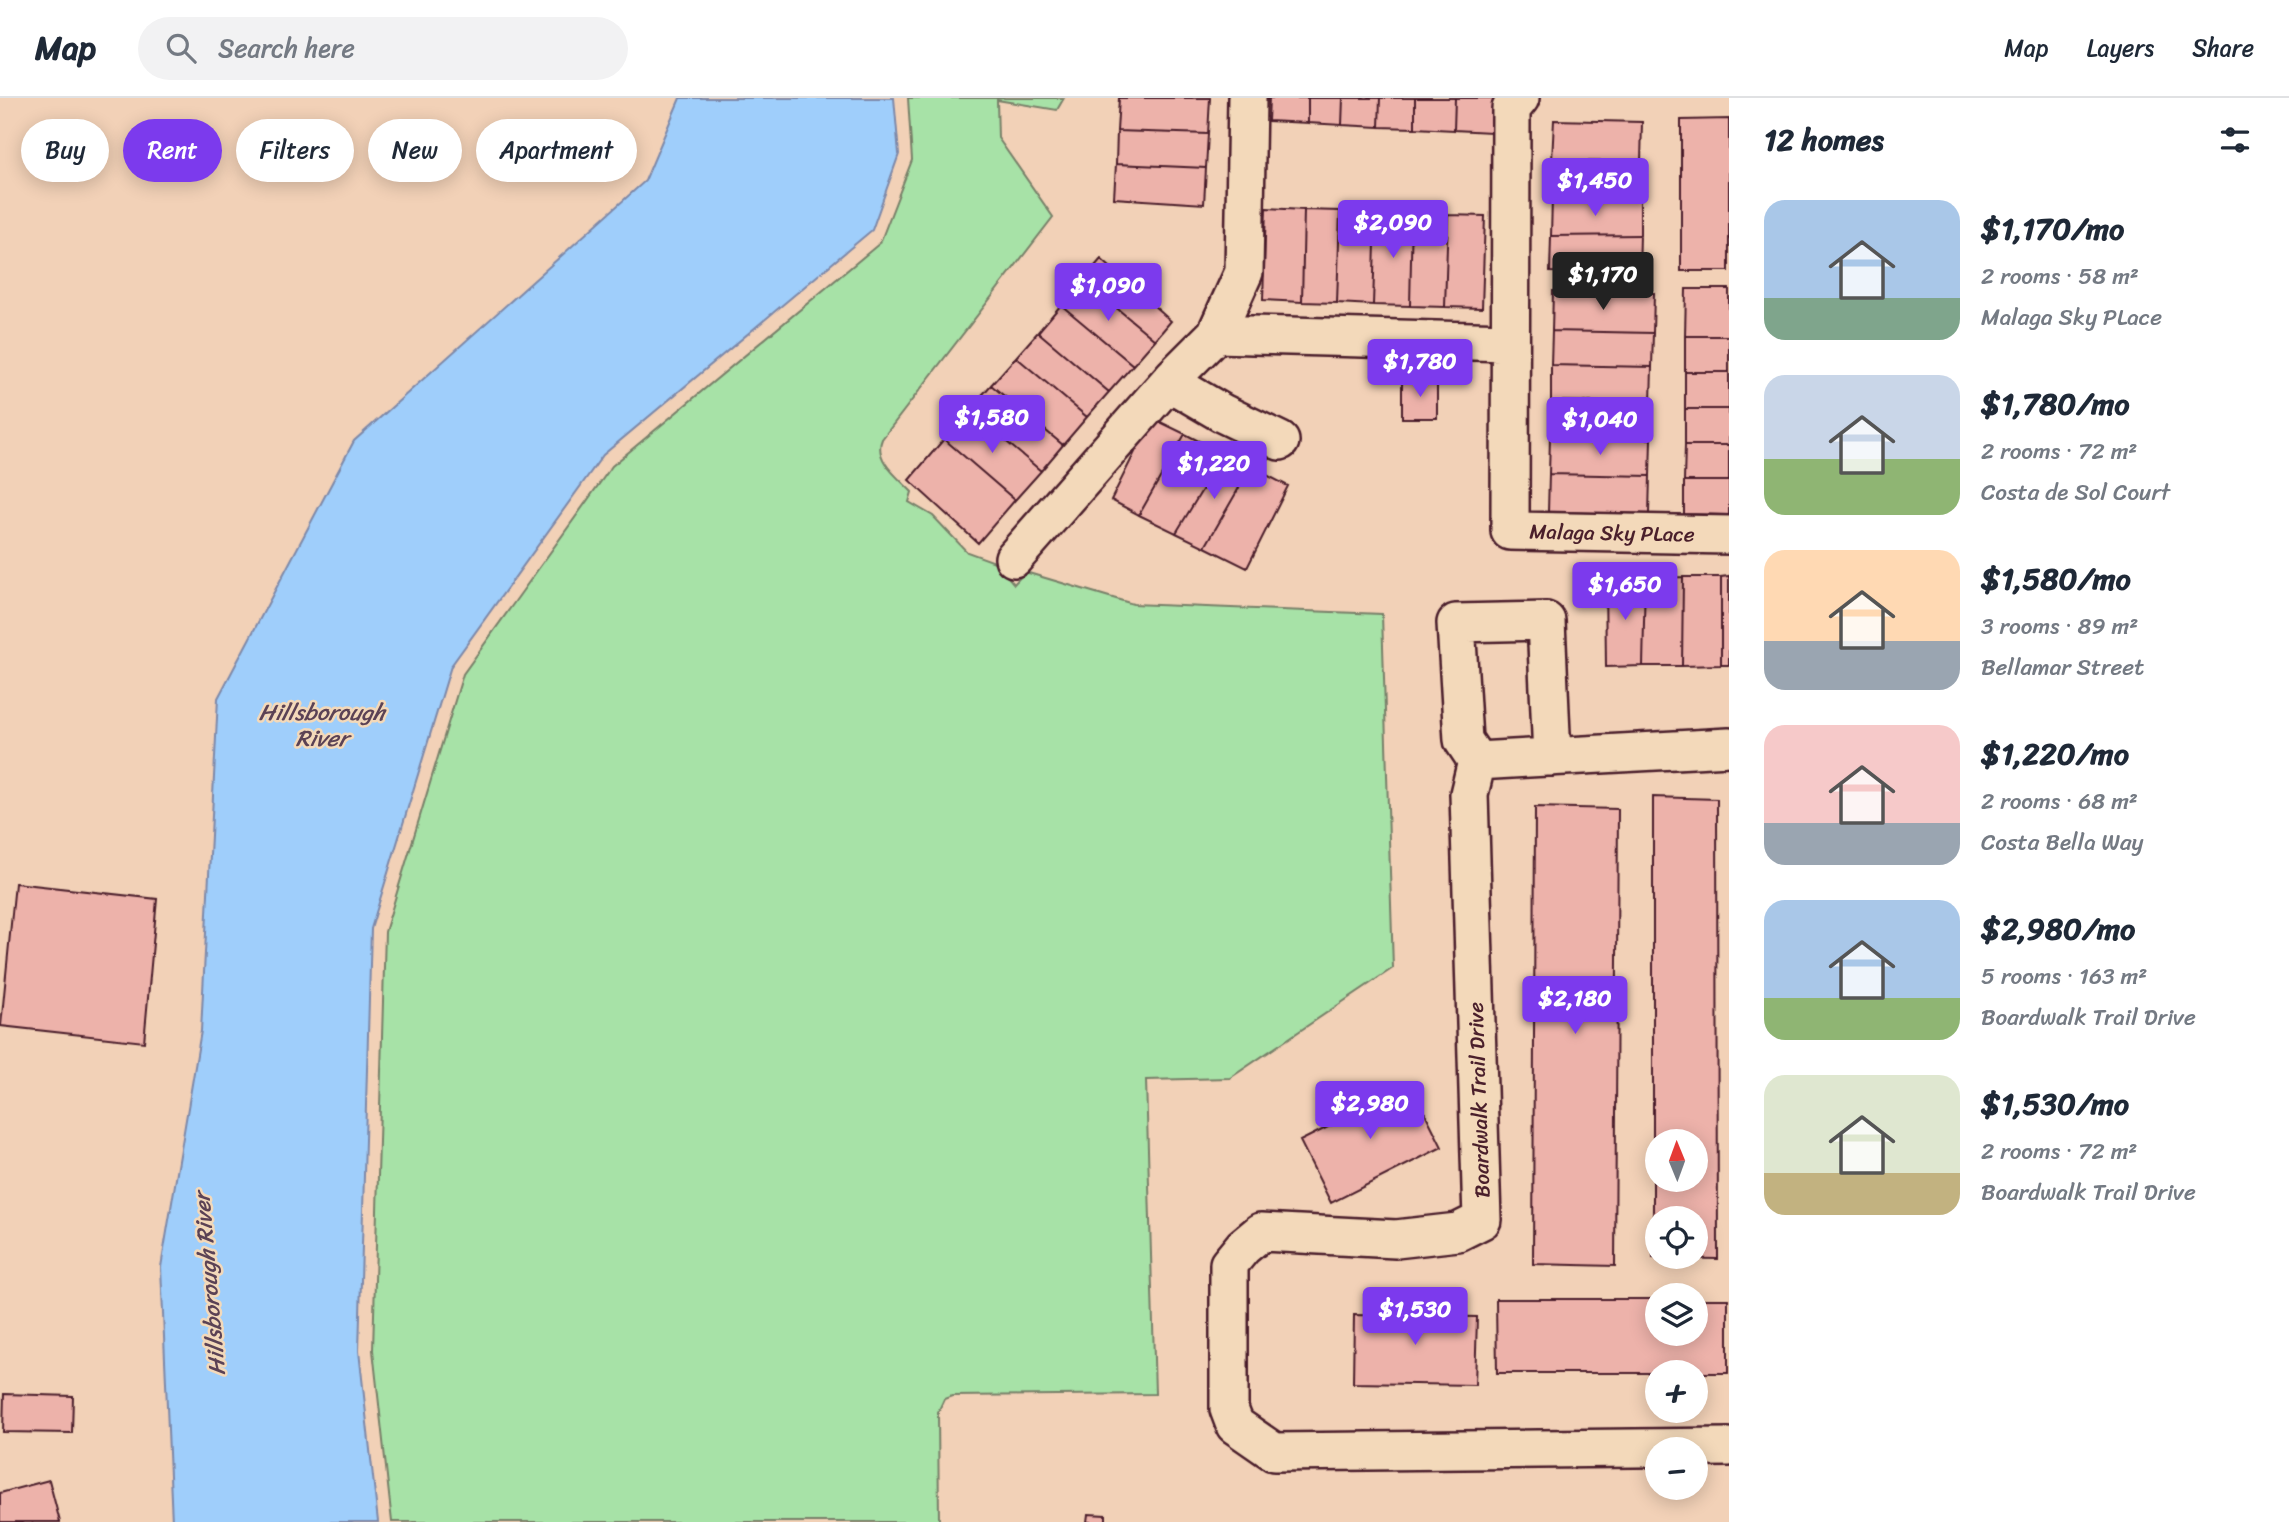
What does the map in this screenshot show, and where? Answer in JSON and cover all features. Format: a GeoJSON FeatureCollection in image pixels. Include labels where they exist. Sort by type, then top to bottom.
{"type":"FeatureCollection","features":[{"type":"Feature","properties":{"kind":"street"},"geometry":{"type":"LineString","coordinates":[[1014,558],[1169,382],[1216,334],[1244,272],[1247,98]]}},
{"type":"Feature","properties":{"kind":"street","name":"Malaga Sky PLace"},"geometry":{"type":"LineString","coordinates":[[1520,98],[1511,109],[1510,530],[1729,535]]}},
{"type":"Feature","properties":{"kind":"street"},"geometry":{"type":"LineString","coordinates":[[1216,334],[1509,342]]}},
{"type":"Feature","properties":{"kind":"street"},"geometry":{"type":"LineString","coordinates":[[1169,382],[1280,442]]}},
{"type":"Feature","properties":{"kind":"street"},"geometry":{"type":"LineString","coordinates":[[1552,757],[1545,621],[1457,623],[1463,740],[1477,761],[1552,757],[1729,747]]}},
{"type":"Feature","properties":{"kind":"street","name":"Boardwalk Trail Drive"},"geometry":{"type":"LineString","coordinates":[[1477,761],[1469,794],[1482,1220],[1458,1232],[1396,1239],[1261,1233],[1243,1247],[1228,1264],[1229,1409],[1235,1425],[1273,1452],[1729,1447]]}},
{"type":"Feature","properties":{"kind":"green space"},"geometry":{"type":"Polygon","coordinates":[[[908,98],[1064,98],[1057,110],[997,100],[998,138],[1053,217],[882,439],[880,447],[884,461],[912,492],[909,502],[933,516],[967,552],[995,562],[1014,584],[1025,572],[1133,604],[1382,614],[1393,968],[1230,1078],[1146,1080],[1155,1394],[952,1396],[944,1399],[938,1412],[939,1522],[392,1522],[373,1350],[385,932],[463,674],[612,466],[880,243],[912,160],[908,98]]]}},
{"type":"Feature","properties":{"kind":"water","name":"Hillsborough River"},"geometry":{"type":"Polygon","coordinates":[[[680,98],[894,98],[899,154],[872,230],[603,455],[451,666],[371,929],[359,1351],[378,1522],[172,1522],[161,1267],[201,1031],[218,698],[354,441],[645,181],[680,98]]]}},
{"type":"Feature","properties":{"kind":"building"},"geometry":{"type":"Polygon","coordinates":[[[1119,98],[1210,98],[1208,134],[1117,131],[1119,98]]]}},
{"type":"Feature","properties":{"kind":"building"},"geometry":{"type":"Polygon","coordinates":[[[1269,98],[1308,98],[1308,123],[1268,121],[1269,98]]]}},
{"type":"Feature","properties":{"kind":"building"},"geometry":{"type":"Polygon","coordinates":[[[1308,98],[1343,98],[1342,125],[1308,123],[1308,98]]]}},
{"type":"Feature","properties":{"kind":"building"},"geometry":{"type":"Polygon","coordinates":[[[1343,98],[1380,98],[1379,127],[1342,125],[1343,98]]]}},
{"type":"Feature","properties":{"kind":"building"},"geometry":{"type":"Polygon","coordinates":[[[1380,98],[1415,98],[1415,128],[1379,127],[1380,98]]]}},
{"type":"Feature","properties":{"kind":"building"},"geometry":{"type":"Polygon","coordinates":[[[1415,98],[1455,98],[1454,130],[1415,128],[1415,98]]]}},
{"type":"Feature","properties":{"kind":"building"},"geometry":{"type":"Polygon","coordinates":[[[1455,98],[1493,98],[1491,132],[1454,130],[1455,98]]]}},
{"type":"Feature","properties":{"kind":"building"},"geometry":{"type":"Polygon","coordinates":[[[1729,119],[1729,271],[1681,271],[1681,120],[1729,119]]]}},
{"type":"Feature","properties":{"kind":"building"},"geometry":{"type":"Polygon","coordinates":[[[1554,120],[1642,122],[1641,162],[1552,161],[1554,120]]]}},
{"type":"Feature","properties":{"kind":"building"},"geometry":{"type":"Polygon","coordinates":[[[1117,131],[1208,134],[1206,168],[1116,164],[1117,131]]]}},
{"type":"Feature","properties":{"kind":"building"},"geometry":{"type":"Polygon","coordinates":[[[1552,161],[1641,162],[1640,200],[1552,199],[1552,161]]]}},
{"type":"Feature","properties":{"kind":"building"},"geometry":{"type":"Polygon","coordinates":[[[1116,164],[1206,168],[1204,204],[1114,198],[1116,164]]]}},
{"type":"Feature","properties":{"kind":"building"},"geometry":{"type":"Polygon","coordinates":[[[1552,199],[1640,200],[1640,235],[1551,236],[1552,199]]]}},
{"type":"Feature","properties":{"kind":"building"},"geometry":{"type":"Polygon","coordinates":[[[1266,208],[1304,210],[1302,302],[1263,300],[1266,208]]]}},
{"type":"Feature","properties":{"kind":"building"},"geometry":{"type":"Polygon","coordinates":[[[1304,210],[1340,211],[1337,303],[1302,302],[1304,210]]]}},
{"type":"Feature","properties":{"kind":"building"},"geometry":{"type":"Polygon","coordinates":[[[1340,211],[1376,213],[1373,305],[1337,303],[1340,211]]]}},
{"type":"Feature","properties":{"kind":"building"},"geometry":{"type":"Polygon","coordinates":[[[1376,213],[1412,214],[1410,306],[1373,305],[1376,213]]]}},
{"type":"Feature","properties":{"kind":"building"},"geometry":{"type":"Polygon","coordinates":[[[1412,214],[1448,215],[1445,307],[1410,306],[1412,214]]]}},
{"type":"Feature","properties":{"kind":"building"},"geometry":{"type":"Polygon","coordinates":[[[1448,215],[1485,216],[1482,308],[1445,307],[1448,215]]]}},
{"type":"Feature","properties":{"kind":"building"},"geometry":{"type":"Polygon","coordinates":[[[1640,235],[1639,274],[1550,272],[1551,236],[1640,235]]]}},
{"type":"Feature","properties":{"kind":"building"},"geometry":{"type":"Polygon","coordinates":[[[1101,259],[1171,321],[1155,340],[1083,280],[1101,259]]]}},
{"type":"Feature","properties":{"kind":"building"},"geometry":{"type":"Polygon","coordinates":[[[1083,280],[1155,340],[1133,365],[1061,305],[1083,280]]]}},
{"type":"Feature","properties":{"kind":"building"},"geometry":{"type":"Polygon","coordinates":[[[1686,289],[1729,289],[1729,336],[1685,336],[1686,289]]]}},
{"type":"Feature","properties":{"kind":"building"},"geometry":{"type":"Polygon","coordinates":[[[1553,291],[1654,293],[1653,333],[1552,331],[1553,291]]]}},
{"type":"Feature","properties":{"kind":"building"},"geometry":{"type":"Polygon","coordinates":[[[1061,305],[1133,365],[1109,392],[1038,332],[1061,305]]]}},
{"type":"Feature","properties":{"kind":"building"},"geometry":{"type":"Polygon","coordinates":[[[1552,331],[1653,333],[1652,367],[1551,365],[1552,331]]]}},
{"type":"Feature","properties":{"kind":"building"},"geometry":{"type":"Polygon","coordinates":[[[1038,332],[1109,392],[1087,417],[1016,357],[1038,332]]]}},
{"type":"Feature","properties":{"kind":"building"},"geometry":{"type":"Polygon","coordinates":[[[1685,336],[1729,336],[1729,372],[1685,372],[1685,336]]]}},
{"type":"Feature","properties":{"kind":"building"},"geometry":{"type":"Polygon","coordinates":[[[1016,357],[1087,417],[1063,445],[991,385],[1016,357]]]}},
{"type":"Feature","properties":{"kind":"building"},"geometry":{"type":"Polygon","coordinates":[[[1551,365],[1652,367],[1651,403],[1551,401],[1551,365]]]}},
{"type":"Feature","properties":{"kind":"building"},"geometry":{"type":"Polygon","coordinates":[[[1685,372],[1729,372],[1729,409],[1685,409],[1685,372]]]}},
{"type":"Feature","properties":{"kind":"building"},"geometry":{"type":"Polygon","coordinates":[[[1437,380],[1437,418],[1402,418],[1402,381],[1437,380]]]}},
{"type":"Feature","properties":{"kind":"building"},"geometry":{"type":"Polygon","coordinates":[[[991,385],[1063,445],[1041,471],[969,410],[991,385]]]}},
{"type":"Feature","properties":{"kind":"building"},"geometry":{"type":"Polygon","coordinates":[[[1551,401],[1651,403],[1651,439],[1550,437],[1551,401]]]}},
{"type":"Feature","properties":{"kind":"building"},"geometry":{"type":"Polygon","coordinates":[[[1685,409],[1729,409],[1729,445],[1685,445],[1685,409]]]}},
{"type":"Feature","properties":{"kind":"building"},"geometry":{"type":"Polygon","coordinates":[[[969,410],[1041,471],[1015,500],[944,439],[969,410]]]}},
{"type":"Feature","properties":{"kind":"building"},"geometry":{"type":"Polygon","coordinates":[[[1152,418],[1185,434],[1139,515],[1111,500],[1152,418]]]}},
{"type":"Feature","properties":{"kind":"building"},"geometry":{"type":"Polygon","coordinates":[[[1185,434],[1224,454],[1176,533],[1139,515],[1185,434]]]}},
{"type":"Feature","properties":{"kind":"building"},"geometry":{"type":"Polygon","coordinates":[[[1550,437],[1651,439],[1650,476],[1549,474],[1550,437]]]}},
{"type":"Feature","properties":{"kind":"building"},"geometry":{"type":"Polygon","coordinates":[[[944,439],[1015,500],[978,543],[909,480],[944,439]]]}},
{"type":"Feature","properties":{"kind":"building"},"geometry":{"type":"Polygon","coordinates":[[[1685,445],[1729,445],[1729,481],[1684,481],[1685,445]]]}},
{"type":"Feature","properties":{"kind":"building"},"geometry":{"type":"Polygon","coordinates":[[[1224,454],[1251,467],[1205,547],[1176,533],[1224,454]]]}},
{"type":"Feature","properties":{"kind":"building"},"geometry":{"type":"Polygon","coordinates":[[[1251,467],[1288,486],[1247,568],[1205,547],[1251,467]]]}},
{"type":"Feature","properties":{"kind":"building"},"geometry":{"type":"Polygon","coordinates":[[[1549,474],[1650,476],[1649,514],[1548,512],[1549,474]]]}},
{"type":"Feature","properties":{"kind":"building"},"geometry":{"type":"Polygon","coordinates":[[[1684,481],[1729,481],[1729,515],[1684,514],[1684,481]]]}},
{"type":"Feature","properties":{"kind":"building"},"geometry":{"type":"Polygon","coordinates":[[[1729,576],[1729,665],[1721,665],[1721,577],[1729,576]]]}},
{"type":"Feature","properties":{"kind":"building"},"geometry":{"type":"Polygon","coordinates":[[[1683,577],[1721,577],[1721,665],[1682,666],[1683,577]]]}},
{"type":"Feature","properties":{"kind":"building"},"geometry":{"type":"Polygon","coordinates":[[[1683,577],[1682,666],[1643,666],[1645,578],[1683,577]]]}},
{"type":"Feature","properties":{"kind":"building"},"geometry":{"type":"Polygon","coordinates":[[[1605,578],[1645,578],[1643,666],[1606,667],[1605,578]]]}},
{"type":"Feature","properties":{"kind":"building"},"geometry":{"type":"Polygon","coordinates":[[[1653,797],[1717,799],[1718,1259],[1708,1259],[1708,1206],[1653,1206],[1653,1192],[1708,1192],[1708,1129],[1653,1129],[1653,797]]]}},
{"type":"Feature","properties":{"kind":"building"},"geometry":{"type":"Polygon","coordinates":[[[1535,807],[1618,809],[1615,1266],[1533,1264],[1535,807]]]}},
{"type":"Feature","properties":{"kind":"building"},"geometry":{"type":"Polygon","coordinates":[[[15,883],[157,899],[144,1042],[1,1026],[15,883]]]}},
{"type":"Feature","properties":{"kind":"building"},"geometry":{"type":"Polygon","coordinates":[[[1411,1085],[1442,1147],[1331,1203],[1300,1141],[1344,1119],[1334,1099],[1356,1087],[1366,1107],[1411,1085]]]}},
{"type":"Feature","properties":{"kind":"building"},"geometry":{"type":"Polygon","coordinates":[[[1403,1293],[1428,1293],[1428,1316],[1477,1317],[1475,1385],[1353,1383],[1354,1315],[1403,1316],[1403,1293]]]}},
{"type":"Feature","properties":{"kind":"building"},"geometry":{"type":"Polygon","coordinates":[[[1496,1299],[1645,1299],[1645,1346],[1708,1346],[1708,1299],[1728,1299],[1728,1373],[1708,1373],[1708,1360],[1645,1360],[1645,1373],[1497,1373],[1496,1299]]]}},
{"type":"Feature","properties":{"kind":"building"},"geometry":{"type":"Polygon","coordinates":[[[4,1394],[73,1396],[72,1433],[3,1432],[4,1394]]]}},
{"type":"Feature","properties":{"kind":"building"},"geometry":{"type":"Polygon","coordinates":[[[49,1480],[60,1522],[0,1522],[0,1493],[49,1480]]]}},
{"type":"Feature","properties":{"kind":"building"},"geometry":{"type":"Polygon","coordinates":[[[1088,1514],[1106,1515],[1106,1522],[1087,1522],[1088,1514]]]}}]}
